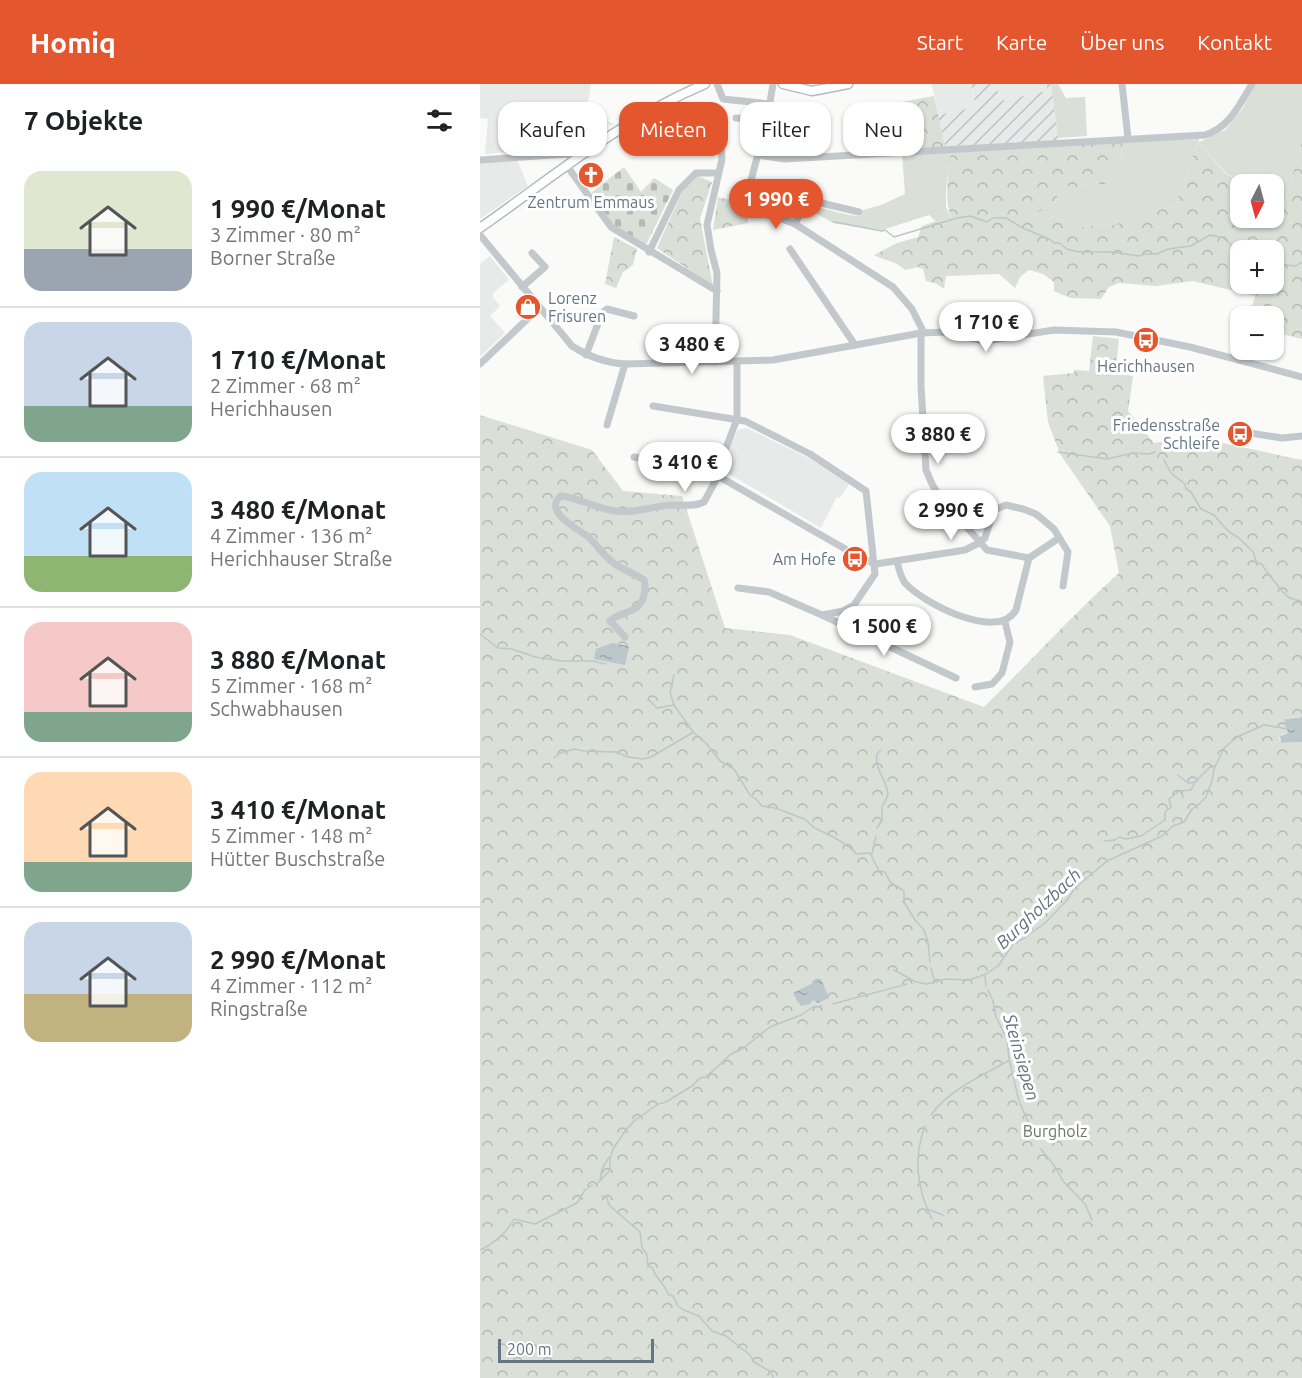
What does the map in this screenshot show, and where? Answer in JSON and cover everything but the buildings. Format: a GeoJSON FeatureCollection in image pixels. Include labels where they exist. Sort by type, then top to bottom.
{"type":"FeatureCollection","features":[{"type":"Feature","properties":{"kind":"main road"},"geometry":{"type":"LineString","coordinates":[[480,228],[634,120],[691,87],[705,84]]}},
{"type":"Feature","properties":{"kind":"main road"},"geometry":{"type":"LineString","coordinates":[[783,84],[820,90],[848,84]]}},
{"type":"Feature","properties":{"kind":"street"},"geometry":{"type":"LineString","coordinates":[[717,84],[723,99],[756,102]]}},
{"type":"Feature","properties":{"kind":"street"},"geometry":{"type":"LineString","coordinates":[[770,102],[773,84]]}},
{"type":"Feature","properties":{"kind":"street"},"geometry":{"type":"LineString","coordinates":[[1122,84],[1128,138]]}},
{"type":"Feature","properties":{"kind":"street"},"geometry":{"type":"LineString","coordinates":[[764,156],[784,159],[1205,135],[1215,132],[1228,121],[1252,84]]}},
{"type":"Feature","properties":{"kind":"street"},"geometry":{"type":"LineString","coordinates":[[736,118],[740,118]]}},
{"type":"Feature","properties":{"kind":"street"},"geometry":{"type":"LineString","coordinates":[[480,160],[568,154],[575,160]]}},
{"type":"Feature","properties":{"kind":"street"},"geometry":{"type":"LineString","coordinates":[[715,362],[717,273],[707,225],[722,156]]}},
{"type":"Feature","properties":{"kind":"street"},"geometry":{"type":"LineString","coordinates":[[758,156],[750,184],[749,208],[752,212],[774,216],[795,224],[893,287],[912,309],[922,333],[921,386],[926,470],[932,484],[940,497],[980,543],[991,552],[1029,558]]}},
{"type":"Feature","properties":{"kind":"street"},"geometry":{"type":"LineString","coordinates":[[567,166],[611,227],[717,291]]}},
{"type":"Feature","properties":{"kind":"street"},"geometry":{"type":"LineString","coordinates":[[649,252],[679,190],[696,173],[718,173]]}},
{"type":"Feature","properties":{"kind":"street"},"geometry":{"type":"LineString","coordinates":[[795,224],[806,204],[813,201],[859,212]]}},
{"type":"Feature","properties":{"kind":"street"},"geometry":{"type":"LineString","coordinates":[[480,235],[572,346],[586,355],[606,362],[737,363],[773,360],[922,333],[946,332],[984,341],[1070,329],[1142,336],[1302,377]]}},
{"type":"Feature","properties":{"kind":"street"},"geometry":{"type":"LineString","coordinates":[[789,249],[855,345]]}},
{"type":"Feature","properties":{"kind":"street"},"geometry":{"type":"LineString","coordinates":[[522,287],[545,267],[532,253]]}},
{"type":"Feature","properties":{"kind":"street"},"geometry":{"type":"LineString","coordinates":[[480,364],[539,308]]}},
{"type":"Feature","properties":{"kind":"street"},"geometry":{"type":"LineString","coordinates":[[586,355],[602,313],[607,309],[634,316]]}},
{"type":"Feature","properties":{"kind":"street"},"geometry":{"type":"LineString","coordinates":[[607,425],[625,363]]}},
{"type":"Feature","properties":{"kind":"street"},"geometry":{"type":"LineString","coordinates":[[626,637],[610,621],[639,606],[643,600],[646,584],[644,580],[613,563],[587,536],[570,526],[558,512],[555,505],[556,500],[561,496],[571,497],[614,512],[637,512],[670,505],[696,505],[707,499],[718,476],[737,419],[737,363]]}},
{"type":"Feature","properties":{"kind":"street"},"geometry":{"type":"LineString","coordinates":[[653,406],[745,421],[810,454],[864,488],[876,564],[875,574],[854,605],[843,611],[822,615]]}},
{"type":"Feature","properties":{"kind":"street"},"geometry":{"type":"LineString","coordinates":[[1237,431],[1282,438],[1302,436]]}},
{"type":"Feature","properties":{"kind":"street"},"geometry":{"type":"LineString","coordinates":[[634,458],[718,476],[861,558],[876,564],[953,553],[980,543],[985,538],[992,512],[1006,505],[1036,514],[1054,529],[1068,555],[1063,586]]}},
{"type":"Feature","properties":{"kind":"street"},"geometry":{"type":"LineString","coordinates":[[897,561],[899,574],[904,582],[941,607],[980,621],[1005,622],[1016,610],[1029,558],[1059,538]]}},
{"type":"Feature","properties":{"kind":"street"},"geometry":{"type":"LineString","coordinates":[[738,588],[769,592],[956,678]]}},
{"type":"Feature","properties":{"kind":"street"},"geometry":{"type":"LineString","coordinates":[[975,687],[992,684],[1002,673],[1010,642],[1005,622]]}},
{"type":"Feature","properties":{"kind":"shaded area"},"geometry":{"type":"Polygon","coordinates":[[[480,84],[591,84],[588,102],[498,102],[498,153],[485,154],[488,119],[480,118],[480,84]]]}},
{"type":"Feature","properties":{"kind":"shaded area"},"geometry":{"type":"Polygon","coordinates":[[[932,84],[971,84],[976,107],[938,115],[932,84]]]}},
{"type":"Feature","properties":{"kind":"shaded area"},"geometry":{"type":"Polygon","coordinates":[[[971,84],[996,84],[1000,101],[1047,91],[1047,84],[1051,84],[1057,140],[945,147],[938,115],[976,107],[971,84]]]}},
{"type":"Feature","properties":{"kind":"shaded area"},"geometry":{"type":"Polygon","coordinates":[[[996,84],[1047,84],[1047,91],[1000,101],[996,84]]]}},
{"type":"Feature","properties":{"kind":"shaded area"},"geometry":{"type":"Polygon","coordinates":[[[517,160],[528,186],[480,219],[480,163],[517,160]]]}},
{"type":"Feature","properties":{"kind":"shaded area"},"geometry":{"type":"Polygon","coordinates":[[[490,256],[509,280],[493,293],[493,297],[500,306],[490,316],[505,333],[480,357],[480,264],[490,256]]]}},
{"type":"Feature","properties":{"kind":"shaded area"},"geometry":{"type":"Polygon","coordinates":[[[747,428],[810,459],[849,484],[840,498],[837,497],[821,528],[724,471],[731,444],[738,430],[747,428]]]}},
{"type":"Feature","properties":{"kind":"green space"},"geometry":{"type":"Polygon","coordinates":[[[1051,84],[1058,84],[1066,98],[1085,97],[1087,136],[1058,138],[1051,84]]]}},
{"type":"Feature","properties":{"kind":"green space"},"geometry":{"type":"Polygon","coordinates":[[[1255,84],[1302,84],[1302,142],[1284,205],[1284,174],[1230,176],[1198,142],[1175,206],[1146,213],[1114,225],[1075,227],[1053,216],[1044,222],[1035,214],[1057,201],[1058,186],[1078,187],[1095,182],[1104,186],[1112,166],[1121,160],[1123,142],[1199,139],[1199,142],[1225,130],[1243,108],[1255,84]]]}},
{"type":"Feature","properties":{"kind":"green space"},"geometry":{"type":"Polygon","coordinates":[[[934,96],[945,147],[924,148],[924,102],[901,102],[934,96]]]}},
{"type":"Feature","properties":{"kind":"green space"},"geometry":{"type":"Polygon","coordinates":[[[1123,142],[1121,160],[1112,167],[1104,187],[1096,182],[1077,187],[1058,186],[1057,201],[1035,214],[1044,222],[1053,216],[1075,227],[1114,225],[1146,213],[1175,206],[1198,142],[1230,176],[1230,228],[1284,228],[1284,205],[1302,142],[1302,339],[1284,334],[1284,306],[1252,306],[1255,296],[1247,294],[1284,294],[1284,240],[1230,240],[1230,290],[1193,281],[1156,286],[1119,283],[1109,287],[1101,299],[1070,298],[1054,291],[1054,282],[1043,274],[1029,270],[1020,277],[1015,288],[999,274],[946,276],[944,289],[926,281],[923,269],[918,267],[905,270],[874,255],[897,243],[918,237],[922,226],[936,221],[952,220],[947,197],[947,162],[954,150],[1123,142]]]}},
{"type":"Feature","properties":{"kind":"green space"},"geometry":{"type":"Polygon","coordinates":[[[954,150],[947,162],[946,189],[946,207],[952,220],[936,221],[929,215],[882,230],[833,223],[808,209],[810,206],[861,216],[863,210],[905,194],[902,156],[924,156],[924,152],[954,150]]]}},
{"type":"Feature","properties":{"kind":"green space"},"geometry":{"type":"Polygon","coordinates":[[[624,167],[641,192],[654,178],[673,190],[646,245],[613,225],[591,193],[624,167]]]}},
{"type":"Feature","properties":{"kind":"green space"},"geometry":{"type":"Polygon","coordinates":[[[698,176],[712,182],[700,219],[713,286],[657,248],[682,192],[698,176]]]}},
{"type":"Feature","properties":{"kind":"green space"},"geometry":{"type":"Polygon","coordinates":[[[718,197],[731,200],[730,202],[747,204],[748,223],[713,230],[718,197]]]}},
{"type":"Feature","properties":{"kind":"green space"},"geometry":{"type":"Polygon","coordinates":[[[614,237],[637,249],[633,265],[623,272],[616,288],[605,284],[614,237]]]}},
{"type":"Feature","properties":{"kind":"green space","name":"Burgholz"},"geometry":{"type":"Polygon","coordinates":[[[1093,336],[1119,339],[1115,374],[1133,376],[1128,411],[1154,443],[1194,437],[1302,460],[1302,717],[1287,718],[1288,733],[1282,734],[1279,738],[1281,743],[1302,742],[1302,1378],[480,1378],[480,415],[592,450],[623,491],[682,496],[725,628],[790,635],[984,707],[1084,605],[1119,573],[1110,526],[1060,454],[1048,422],[1043,376],[1074,373],[1074,370],[1089,371],[1093,336]]]}},
{"type":"Feature","properties":{"kind":"water"},"geometry":{"type":"Polygon","coordinates":[[[612,643],[629,646],[625,665],[594,659],[596,649],[612,643]]]}},
{"type":"Feature","properties":{"kind":"water"},"geometry":{"type":"Polygon","coordinates":[[[1302,717],[1302,742],[1281,743],[1280,736],[1288,733],[1285,719],[1302,717]]]}},
{"type":"Feature","properties":{"kind":"water"},"geometry":{"type":"Polygon","coordinates":[[[821,979],[829,998],[818,1003],[813,1000],[810,1004],[801,1006],[793,993],[821,979]]]}},
{"type":"Feature","properties":{"kind":"waterway"},"geometry":{"type":"LineString","coordinates":[[834,222],[885,230],[894,237],[957,218],[970,216],[987,222],[993,218],[1006,218],[1067,249],[1079,252],[1111,252],[1139,256],[1191,246],[1210,235],[1224,238],[1230,244]]}},
{"type":"Feature","properties":{"kind":"waterway"},"geometry":{"type":"LineString","coordinates":[[1284,265],[1296,266],[1302,262]]}},
{"type":"Feature","properties":{"kind":"waterway"},"geometry":{"type":"LineString","coordinates":[[1058,452],[1107,459],[1133,453],[1155,452]]}},
{"type":"Feature","properties":{"kind":"waterway"},"geometry":{"type":"LineString","coordinates":[[1164,460],[1171,473],[1185,484],[1186,489],[1191,492],[1201,509],[1214,515],[1228,531],[1253,552],[1257,563],[1262,564],[1288,597],[1302,602]]}},
{"type":"Feature","properties":{"kind":"waterway"},"geometry":{"type":"LineString","coordinates":[[480,634],[498,648],[512,649],[535,657],[606,664]]}},
{"type":"Feature","properties":{"kind":"waterway"},"geometry":{"type":"LineString","coordinates":[[674,675],[670,693],[674,705]]}},
{"type":"Feature","properties":{"kind":"waterway"},"geometry":{"type":"LineString","coordinates":[[649,700],[657,708],[674,705],[693,732],[706,743],[720,761],[734,769],[750,795],[762,806],[804,819],[856,854],[870,853],[879,871],[885,872],[890,882],[904,891],[904,902],[924,930],[930,962]]}},
{"type":"Feature","properties":{"kind":"waterway","name":"Burgholzbach"},"geometry":{"type":"LineString","coordinates":[[894,970],[916,982],[927,984],[945,979],[969,980],[986,974],[998,966],[1014,943],[1045,923],[1075,888],[1107,861],[1162,836],[1173,826],[1184,822],[1192,809],[1206,797],[1214,769],[1224,748],[1237,737],[1264,725],[1288,729]]}},
{"type":"Feature","properties":{"kind":"waterway"},"geometry":{"type":"LineString","coordinates":[[554,758],[560,753],[574,749],[616,752],[628,757],[643,759],[651,757],[692,733]]}},
{"type":"Feature","properties":{"kind":"waterway"},"geometry":{"type":"LineString","coordinates":[[877,828],[882,820],[882,807],[888,795],[877,765],[877,754],[881,750]]}},
{"type":"Feature","properties":{"kind":"waterway"},"geometry":{"type":"LineString","coordinates":[[1104,841],[1115,840],[1119,837],[1126,839],[1141,836],[1165,820],[1165,812],[1171,807],[1169,799],[1179,791],[1191,790],[1195,782],[1211,766],[1215,766]]}},
{"type":"Feature","properties":{"kind":"waterway"},"geometry":{"type":"LineString","coordinates":[[1178,775],[1188,783],[1195,782]]}},
{"type":"Feature","properties":{"kind":"waterway"},"geometry":{"type":"LineString","coordinates":[[1182,791],[1183,798]]}},
{"type":"Feature","properties":{"kind":"waterway"},"geometry":{"type":"LineString","coordinates":[[874,844],[876,837]]}},
{"type":"Feature","properties":{"kind":"waterway"},"geometry":{"type":"LineString","coordinates":[[872,854],[874,846]]}},
{"type":"Feature","properties":{"kind":"waterway"},"geometry":{"type":"LineString","coordinates":[[931,968],[937,982]]}},
{"type":"Feature","properties":{"kind":"waterway","name":"Steinsiepen"},"geometry":{"type":"LineString","coordinates":[[985,976],[986,986]]}},
{"type":"Feature","properties":{"kind":"waterway","name":"Burgholzbach"},"geometry":{"type":"LineString","coordinates":[[833,1004],[907,984]]}},
{"type":"Feature","properties":{"kind":"waterway","name":"Steinsiepen"},"geometry":{"type":"LineString","coordinates":[[988,990],[996,1017],[1007,1039],[1009,1059],[1019,1101],[1034,1131]]}},
{"type":"Feature","properties":{"kind":"waterway","name":"Burgholzbach"},"geometry":{"type":"LineString","coordinates":[[598,1183],[610,1170],[613,1149],[634,1121],[658,1104],[666,1102],[692,1086],[700,1078],[706,1077],[731,1054],[742,1049],[770,1027],[801,1015],[813,1007],[822,1006]]}},
{"type":"Feature","properties":{"kind":"waterway"},"geometry":{"type":"LineString","coordinates":[[931,1115],[956,1091],[1008,1061]]}},
{"type":"Feature","properties":{"kind":"waterway"},"geometry":{"type":"LineString","coordinates":[[925,1126],[919,1149],[918,1173],[923,1196],[932,1219]]}},
{"type":"Feature","properties":{"kind":"waterway","name":"Steinsiepen"},"geometry":{"type":"LineString","coordinates":[[1041,1149],[1063,1181],[1085,1204],[1092,1220]]}},
{"type":"Feature","properties":{"kind":"waterway"},"geometry":{"type":"LineString","coordinates":[[600,1180],[602,1169],[609,1157]]}},
{"type":"Feature","properties":{"kind":"waterway","name":"Burgholzbach"},"geometry":{"type":"LineString","coordinates":[[480,1250],[500,1237],[514,1219],[535,1224],[577,1203],[585,1190],[592,1185]]}},
{"type":"Feature","properties":{"kind":"waterway"},"geometry":{"type":"LineString","coordinates":[[602,1196],[607,1198],[609,1205],[640,1232],[648,1266],[652,1267],[678,1306],[699,1316],[712,1331],[726,1336],[750,1355],[754,1362],[771,1372],[773,1378]]}},
{"type":"Feature","properties":{"kind":"waterway"},"geometry":{"type":"LineString","coordinates":[[927,1209],[943,1215]]}},
{"type":"Feature","properties":{"kind":"place","name":"Zentrum Emmaus"},"geometry":{"type":"Point","coordinates":[591,175]}},
{"type":"Feature","properties":{"kind":"place","name":"Lorenz Frisuren"},"geometry":{"type":"Point","coordinates":[528,307]}},
{"type":"Feature","properties":{"kind":"place","name":"Herichhausen"},"geometry":{"type":"Point","coordinates":[1146,340]}},
{"type":"Feature","properties":{"kind":"place","name":"Friedensstraße Schleife"},"geometry":{"type":"Point","coordinates":[1240,434]}},
{"type":"Feature","properties":{"kind":"place","name":"Am Hofe"},"geometry":{"type":"Point","coordinates":[855,559]}}]}
